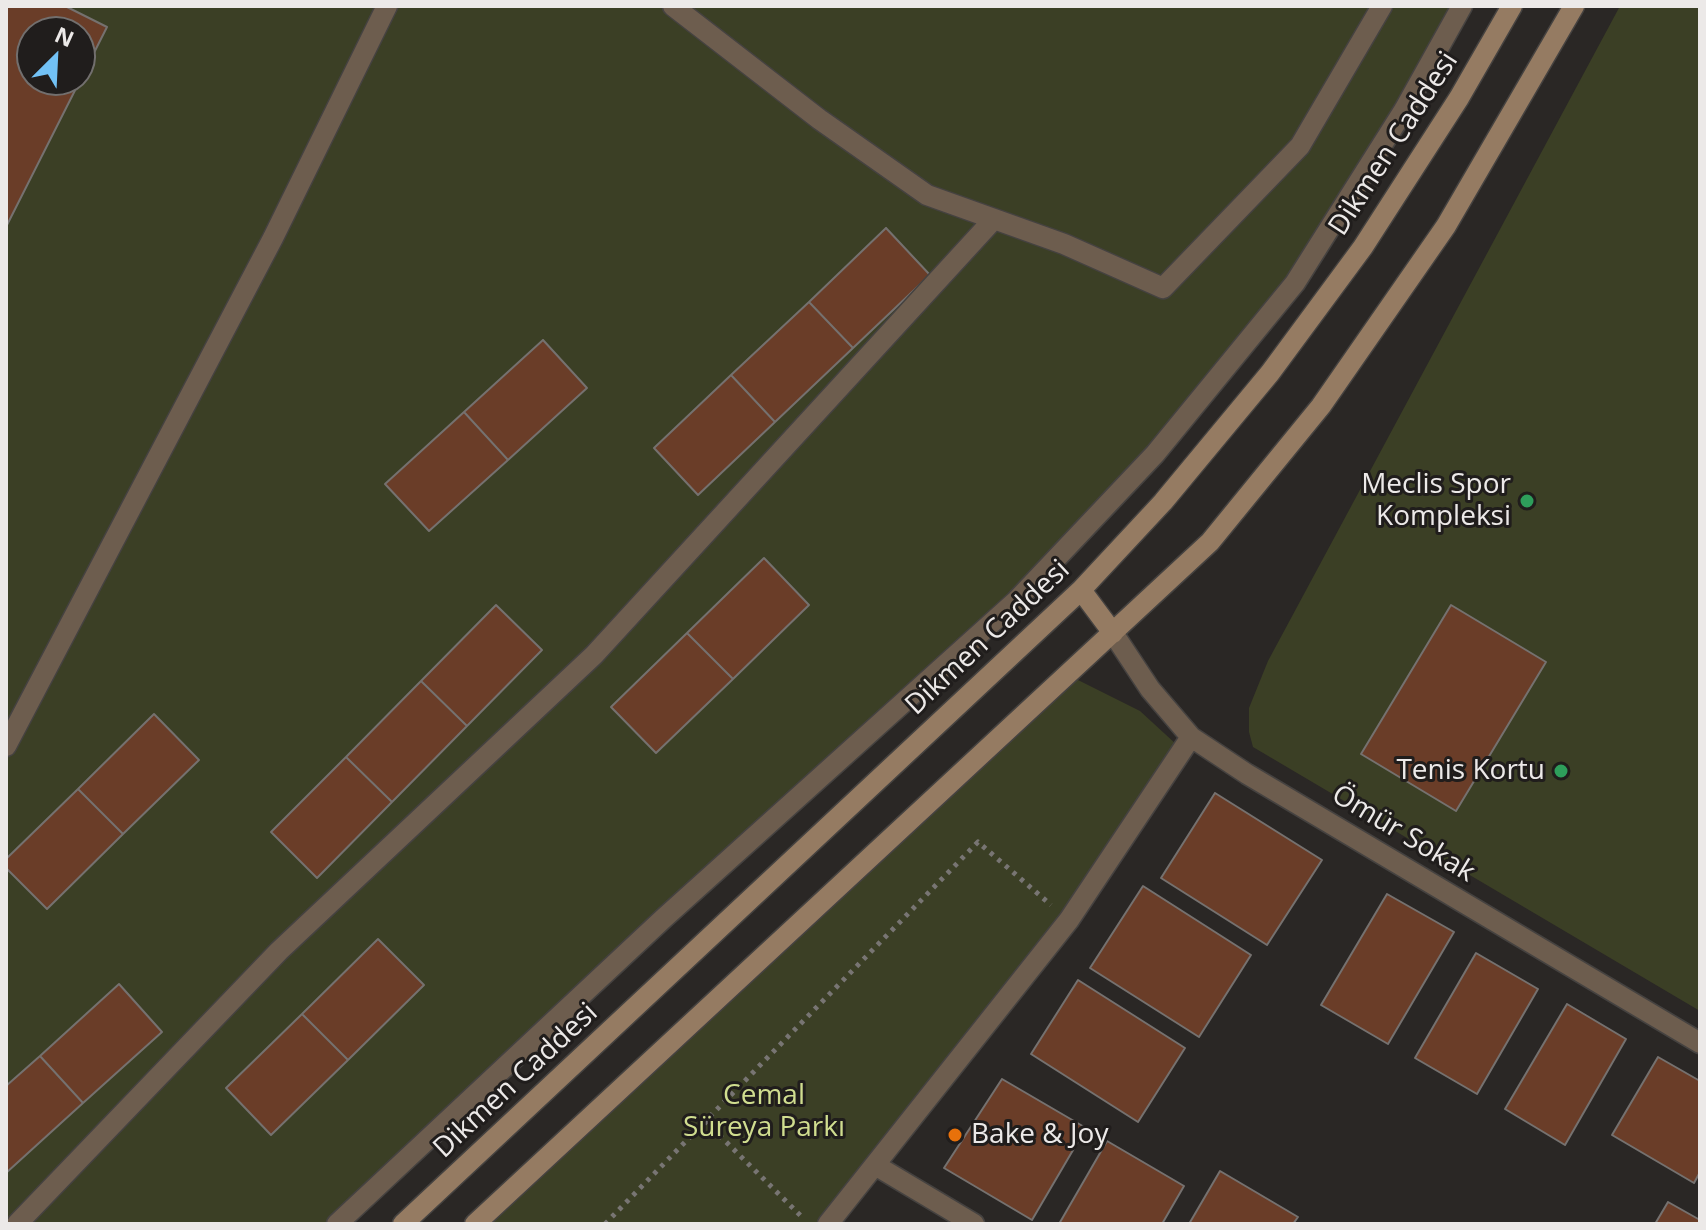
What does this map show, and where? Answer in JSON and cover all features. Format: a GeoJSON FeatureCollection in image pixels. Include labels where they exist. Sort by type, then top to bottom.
{"type":"FeatureCollection","features":[{"type":"Feature","properties":{"kind":"main road","name":"Dikmen Caddesi"},"geometry":{"type":"LineString","coordinates":[[403,1224],[1081,590],[1163,502],[1289,347],[1387,210],[1459,98],[1512,6]]}},
{"type":"Feature","properties":{"kind":"main road"},"geometry":{"type":"LineString","coordinates":[[475,1224],[1210,542],[1321,406],[1446,226],[1574,6]]}},
{"type":"Feature","properties":{"kind":"main road"},"geometry":{"type":"LineString","coordinates":[[1081,590],[1113,633]]}},
{"type":"Feature","properties":{"kind":"street"},"geometry":{"type":"LineString","coordinates":[[6,746],[273,238],[387,6]]}},
{"type":"Feature","properties":{"kind":"street"},"geometry":{"type":"LineString","coordinates":[[673,6],[819,119],[927,195],[1064,244],[1163,288],[1300,146],[1382,6]]}},
{"type":"Feature","properties":{"kind":"street"},"geometry":{"type":"LineString","coordinates":[[337,1224],[664,918],[1016,601],[1155,454],[1295,283],[1404,110],[1462,6]]}},
{"type":"Feature","properties":{"kind":"street"},"geometry":{"type":"LineString","coordinates":[[17,1224],[279,951],[594,655],[994,219]]}},
{"type":"Feature","properties":{"kind":"street","name":"Ömür Sokak"},"geometry":{"type":"LineString","coordinates":[[1113,633],[1150,689],[1191,737],[1247,774],[1700,1043]]}},
{"type":"Feature","properties":{"kind":"street"},"geometry":{"type":"LineString","coordinates":[[828,1224],[1069,920],[1191,737]]}},
{"type":"Feature","properties":{"kind":"street"},"geometry":{"type":"LineString","coordinates":[[875,1165],[974,1224]]}},
{"type":"Feature","properties":{"kind":"path"},"geometry":{"type":"LineString","coordinates":[[605,1224],[978,842],[1069,920]]}},
{"type":"Feature","properties":{"kind":"path"},"geometry":{"type":"LineString","coordinates":[[705,1121],[809,1224]]}},
{"type":"Feature","properties":{"kind":"green space"},"geometry":{"type":"Polygon","coordinates":[[[6,6],[1462,6],[1295,283],[1016,601],[337,1224],[6,1224],[6,6]]]}},
{"type":"Feature","properties":{"kind":"green space","name":"Meclis Spor Kompleksi"},"geometry":{"type":"Polygon","coordinates":[[[1620,6],[1700,6],[1700,1011],[1253,747],[1249,732],[1249,708],[1268,661],[1620,6]]]}},
{"type":"Feature","properties":{"kind":"green space","name":"Cemal Süreya Parkı"},"geometry":{"type":"Polygon","coordinates":[[[1076,679],[1140,711],[1177,745],[1063,911],[873,1156],[816,1224],[477,1224],[1076,679]]]}},
{"type":"Feature","properties":{"kind":"building"},"geometry":{"type":"Polygon","coordinates":[[[6,6],[65,6],[85,16],[16,16],[16,96],[72,96],[6,227],[6,6]]]}},
{"type":"Feature","properties":{"kind":"building"},"geometry":{"type":"Polygon","coordinates":[[[96,22],[107,27],[96,49],[96,22]]]}},
{"type":"Feature","properties":{"kind":"building"},"geometry":{"type":"Polygon","coordinates":[[[886,228],[930,275],[853,348],[809,302],[886,228]]]}},
{"type":"Feature","properties":{"kind":"building"},"geometry":{"type":"Polygon","coordinates":[[[809,302],[853,348],[775,422],[731,375],[809,302]]]}},
{"type":"Feature","properties":{"kind":"building"},"geometry":{"type":"Polygon","coordinates":[[[543,340],[587,388],[508,460],[464,412],[543,340]]]}},
{"type":"Feature","properties":{"kind":"building"},"geometry":{"type":"Polygon","coordinates":[[[731,375],[775,422],[698,495],[654,448],[731,375]]]}},
{"type":"Feature","properties":{"kind":"building"},"geometry":{"type":"Polygon","coordinates":[[[464,412],[508,460],[429,531],[385,484],[464,412]]]}},
{"type":"Feature","properties":{"kind":"building"},"geometry":{"type":"Polygon","coordinates":[[[764,558],[809,605],[733,679],[687,633],[764,558]]]}},
{"type":"Feature","properties":{"kind":"building"},"geometry":{"type":"Polygon","coordinates":[[[496,605],[542,650],[467,726],[421,681],[496,605]]]}},
{"type":"Feature","properties":{"kind":"building"},"geometry":{"type":"Polygon","coordinates":[[[1451,605],[1546,662],[1456,811],[1361,754],[1451,605]]]}},
{"type":"Feature","properties":{"kind":"building"},"geometry":{"type":"Polygon","coordinates":[[[687,633],[733,679],[656,753],[611,707],[687,633]]]}},
{"type":"Feature","properties":{"kind":"building"},"geometry":{"type":"Polygon","coordinates":[[[421,681],[467,726],[392,802],[346,757],[421,681]]]}},
{"type":"Feature","properties":{"kind":"building"},"geometry":{"type":"Polygon","coordinates":[[[154,714],[199,760],[123,834],[78,789],[154,714]]]}},
{"type":"Feature","properties":{"kind":"building"},"geometry":{"type":"Polygon","coordinates":[[[346,757],[392,802],[317,878],[271,832],[346,757]]]}},
{"type":"Feature","properties":{"kind":"building"},"geometry":{"type":"Polygon","coordinates":[[[78,789],[123,834],[47,909],[6,868],[6,859],[78,789]]]}},
{"type":"Feature","properties":{"kind":"building"},"geometry":{"type":"Polygon","coordinates":[[[1215,793],[1322,860],[1267,945],[1161,878],[1215,793]]]}},
{"type":"Feature","properties":{"kind":"building"},"geometry":{"type":"Polygon","coordinates":[[[1143,886],[1251,955],[1199,1037],[1090,968],[1143,886]]]}},
{"type":"Feature","properties":{"kind":"building"},"geometry":{"type":"Polygon","coordinates":[[[1387,894],[1454,932],[1388,1044],[1321,1005],[1387,894]]]}},
{"type":"Feature","properties":{"kind":"building"},"geometry":{"type":"Polygon","coordinates":[[[378,939],[424,985],[348,1060],[302,1014],[378,939]]]}},
{"type":"Feature","properties":{"kind":"building"},"geometry":{"type":"Polygon","coordinates":[[[1476,953],[1538,989],[1477,1094],[1415,1058],[1476,953]]]}},
{"type":"Feature","properties":{"kind":"building"},"geometry":{"type":"Polygon","coordinates":[[[1078,980],[1185,1048],[1138,1122],[1031,1054],[1078,980]]]}},
{"type":"Feature","properties":{"kind":"building"},"geometry":{"type":"Polygon","coordinates":[[[119,984],[162,1032],[83,1103],[40,1056],[119,984]]]}},
{"type":"Feature","properties":{"kind":"building"},"geometry":{"type":"Polygon","coordinates":[[[1567,1004],[1626,1039],[1565,1145],[1505,1109],[1567,1004]]]}},
{"type":"Feature","properties":{"kind":"building"},"geometry":{"type":"Polygon","coordinates":[[[302,1014],[348,1060],[271,1135],[226,1088],[302,1014]]]}},
{"type":"Feature","properties":{"kind":"building"},"geometry":{"type":"Polygon","coordinates":[[[40,1056],[83,1103],[6,1173],[6,1086],[40,1056]]]}},
{"type":"Feature","properties":{"kind":"building"},"geometry":{"type":"Polygon","coordinates":[[[1658,1057],[1700,1081],[1700,1172],[1694,1183],[1612,1135],[1658,1057]]]}},
{"type":"Feature","properties":{"kind":"building"},"geometry":{"type":"Polygon","coordinates":[[[1002,1079],[1086,1128],[1032,1220],[944,1168],[1002,1079]]]}},
{"type":"Feature","properties":{"kind":"building"},"geometry":{"type":"Polygon","coordinates":[[[1107,1141],[1184,1186],[1162,1224],[1059,1224],[1107,1141]]]}},
{"type":"Feature","properties":{"kind":"building"},"geometry":{"type":"Polygon","coordinates":[[[1220,1171],[1298,1217],[1293,1224],[1189,1224],[1220,1171]]]}},
{"type":"Feature","properties":{"kind":"building"},"geometry":{"type":"Polygon","coordinates":[[[1668,1202],[1700,1220],[1700,1224],[1655,1224],[1668,1202]]]}},
{"type":"Feature","properties":{"kind":"place","name":"Meclis Spor Kompleksi"},"geometry":{"type":"Point","coordinates":[1527,501]}},
{"type":"Feature","properties":{"kind":"place","name":"Tenis Kortu"},"geometry":{"type":"Point","coordinates":[1561,771]}},
{"type":"Feature","properties":{"kind":"place","name":"Bake & Joy"},"geometry":{"type":"Point","coordinates":[955,1135]}}]}
